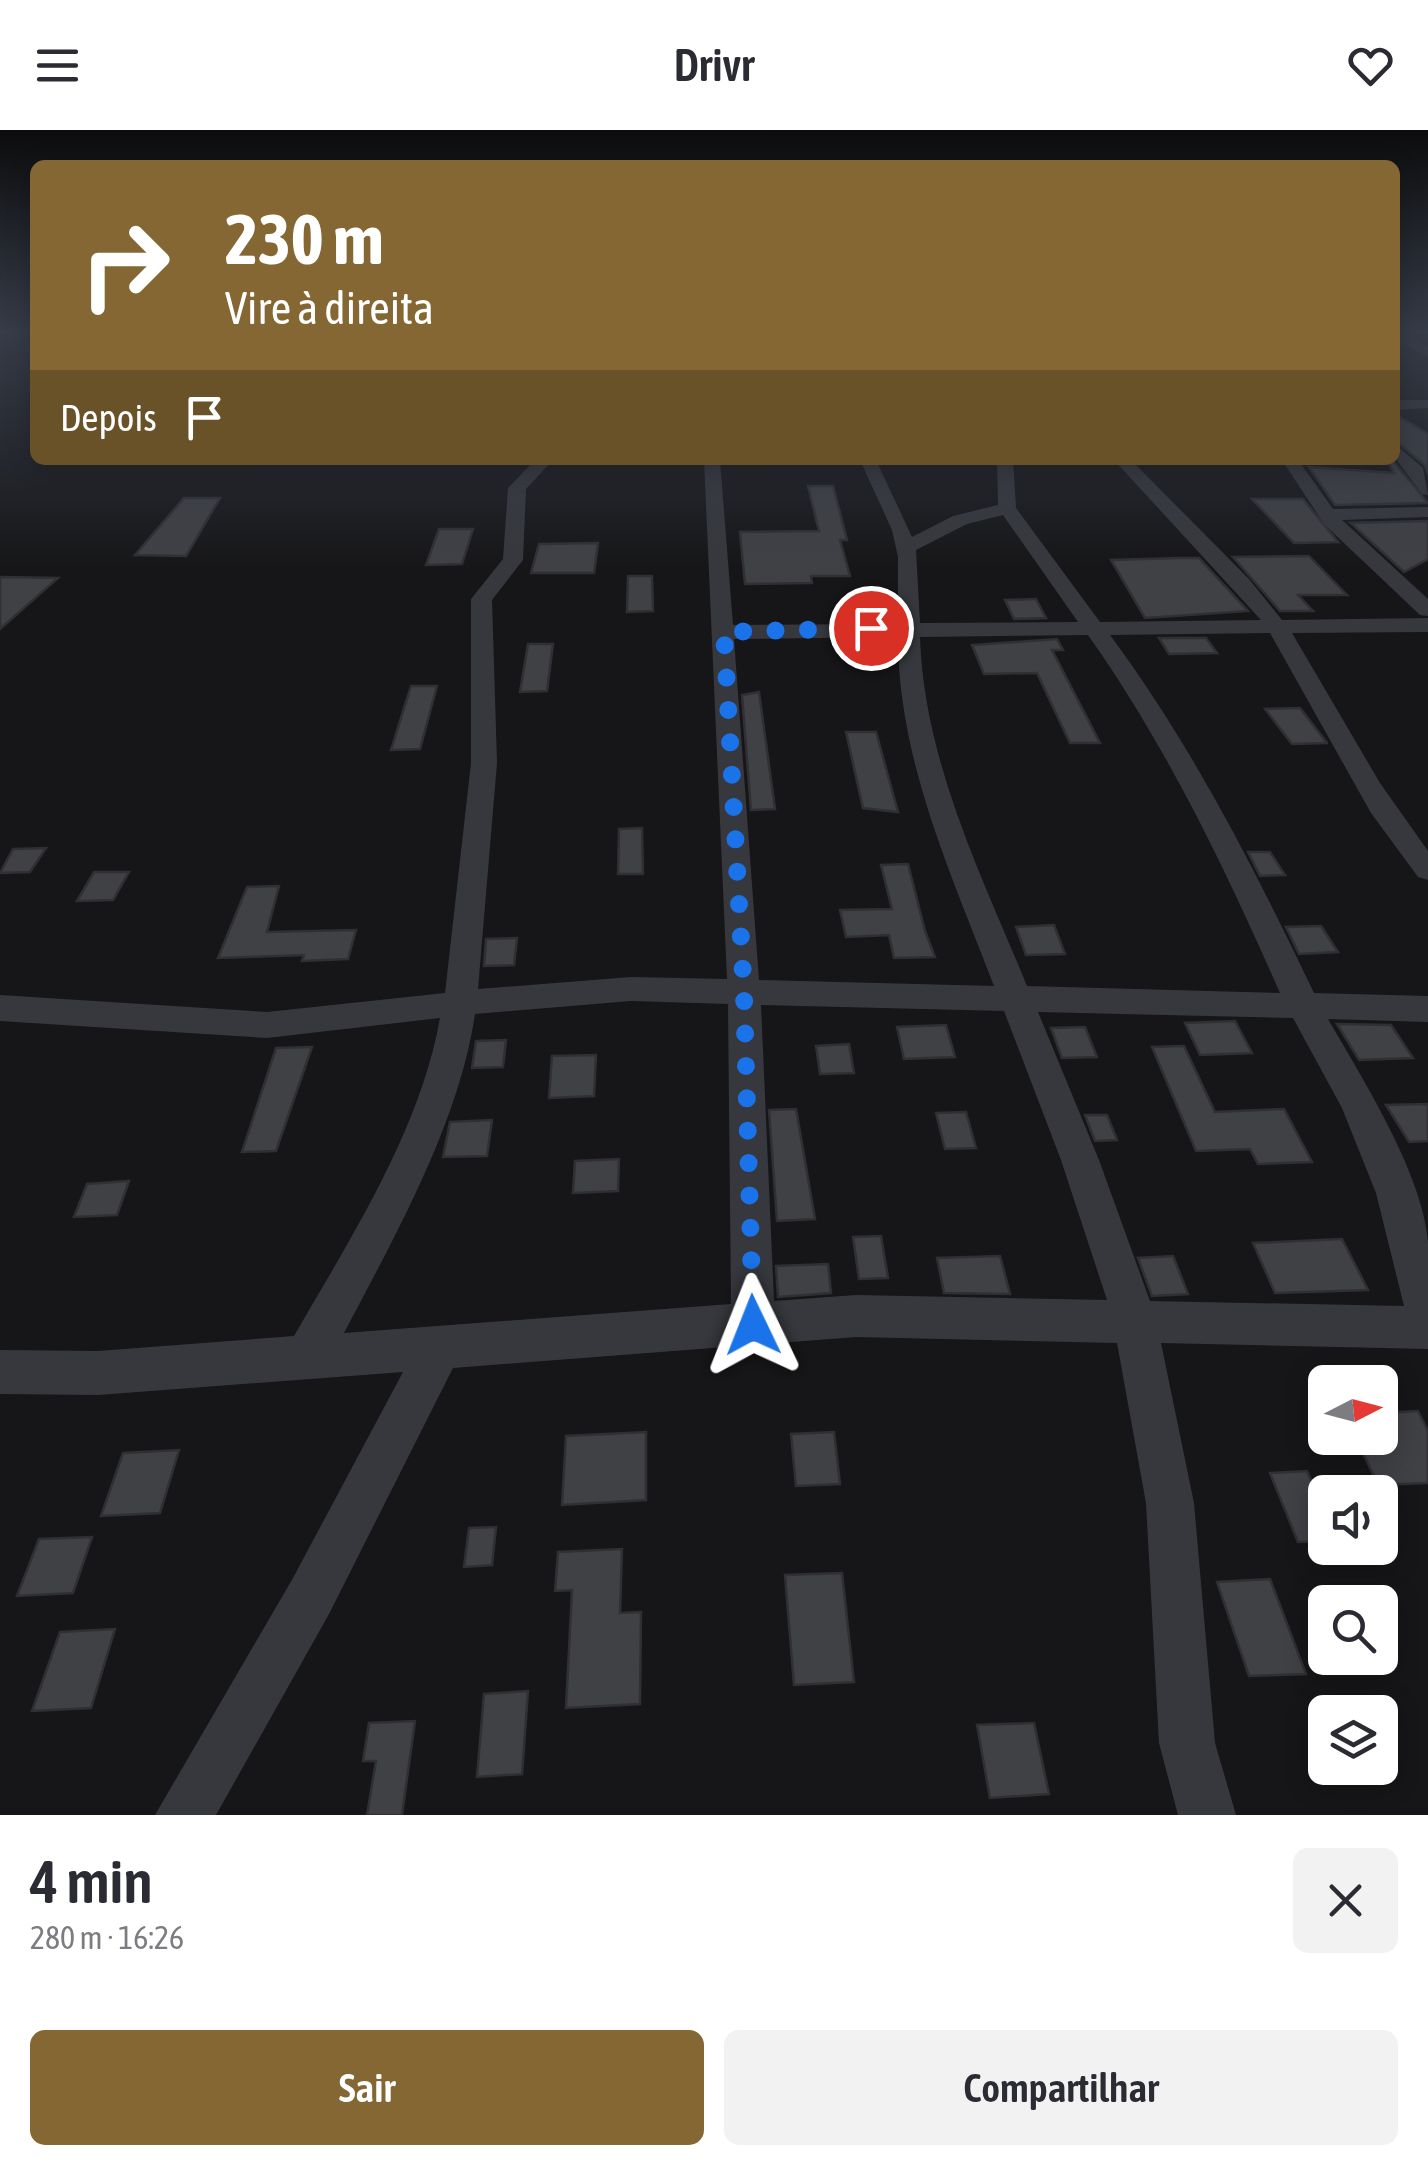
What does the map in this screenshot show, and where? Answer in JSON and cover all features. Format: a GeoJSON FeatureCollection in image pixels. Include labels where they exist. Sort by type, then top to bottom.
{"type":"FeatureCollection","features":[{"type":"Feature","properties":{"kind":"street"},"geometry":{"type":"LineString","coordinates":[[1400,446],[1428,490]]}},
{"type":"Feature","properties":{"kind":"street"},"geometry":{"type":"LineString","coordinates":[[306,1359],[381,1222],[450,1062],[484,763],[482,599],[512,560],[516,488],[540,465]]}},
{"type":"Feature","properties":{"kind":"street"},"geometry":{"type":"LineString","coordinates":[[712,465],[744,994],[753,1325]]}},
{"type":"Feature","properties":{"kind":"street"},"geometry":{"type":"LineString","coordinates":[[870,465],[906,548],[910,677],[942,813],[1080,1160],[1135,1322],[1170,1503],[1187,1743],[1206,1815]]}},
{"type":"Feature","properties":{"kind":"street"},"geometry":{"type":"LineString","coordinates":[[1005,465],[1007,508],[1152,706],[1228,845],[1303,1006],[1358,1105],[1396,1193],[1428,1318]]}},
{"type":"Feature","properties":{"kind":"street"},"geometry":{"type":"LineString","coordinates":[[1127,465],[1233,569],[1279,630],[1356,771],[1400,838],[1428,870]]}},
{"type":"Feature","properties":{"kind":"street"},"geometry":{"type":"LineString","coordinates":[[1293,465],[1327,514],[1368,559],[1428,610]]}},
{"type":"Feature","properties":{"kind":"street"},"geometry":{"type":"LineString","coordinates":[[906,548],[960,520],[1007,508]]}},
{"type":"Feature","properties":{"kind":"street"},"geometry":{"type":"LineString","coordinates":[[1327,514],[1428,512]]}},
{"type":"Feature","properties":{"kind":"street"},"geometry":{"type":"LineString","coordinates":[[724,632],[908,628],[1279,630],[1428,625]]}},
{"type":"Feature","properties":{"kind":"street"},"geometry":{"type":"LineString","coordinates":[[0,1008],[267,1025],[459,1003],[632,989],[1428,1009]]}},
{"type":"Feature","properties":{"kind":"street"},"geometry":{"type":"LineString","coordinates":[[0,1372],[98,1373],[856,1316],[1428,1328]]}},
{"type":"Feature","properties":{"kind":"street"},"geometry":{"type":"LineString","coordinates":[[184,1815],[311,1596],[439,1350]]}},
{"type":"Feature","properties":{"kind":"building"},"geometry":{"type":"Polygon","coordinates":[[[1400,417],[1428,434],[1428,474],[1425,465],[1400,444],[1400,417]]]}},
{"type":"Feature","properties":{"kind":"building"},"geometry":{"type":"Polygon","coordinates":[[[1390,465],[1396,465],[1428,503],[1335,505],[1309,467],[1394,473],[1390,465]]]}},
{"type":"Feature","properties":{"kind":"building"},"geometry":{"type":"Polygon","coordinates":[[[808,486],[833,486],[847,540],[840,540],[850,576],[811,576],[812,583],[745,584],[740,532],[819,531],[808,486]]]}},
{"type":"Feature","properties":{"kind":"building"},"geometry":{"type":"Polygon","coordinates":[[[184,498],[220,498],[186,556],[135,555],[184,498]]]}},
{"type":"Feature","properties":{"kind":"building"},"geometry":{"type":"Polygon","coordinates":[[[1252,499],[1303,499],[1338,542],[1294,543],[1252,499]]]}},
{"type":"Feature","properties":{"kind":"building"},"geometry":{"type":"Polygon","coordinates":[[[1428,521],[1428,559],[1404,572],[1351,523],[1428,521]]]}},
{"type":"Feature","properties":{"kind":"building"},"geometry":{"type":"Polygon","coordinates":[[[439,529],[473,529],[462,564],[426,565],[439,529]]]}},
{"type":"Feature","properties":{"kind":"building"},"geometry":{"type":"Polygon","coordinates":[[[598,543],[594,573],[531,573],[539,544],[598,543]]]}},
{"type":"Feature","properties":{"kind":"building"},"geometry":{"type":"Polygon","coordinates":[[[1309,556],[1347,595],[1298,595],[1313,611],[1280,611],[1233,557],[1309,556]]]}},
{"type":"Feature","properties":{"kind":"building"},"geometry":{"type":"Polygon","coordinates":[[[1199,558],[1248,611],[1145,618],[1111,560],[1199,558]]]}},
{"type":"Feature","properties":{"kind":"building"},"geometry":{"type":"Polygon","coordinates":[[[628,576],[652,576],[653,611],[627,612],[628,576]]]}},
{"type":"Feature","properties":{"kind":"building"},"geometry":{"type":"Polygon","coordinates":[[[0,577],[58,578],[0,629],[0,577]]]}},
{"type":"Feature","properties":{"kind":"building"},"geometry":{"type":"Polygon","coordinates":[[[1036,599],[1046,618],[1014,619],[1005,600],[1036,599]]]}},
{"type":"Feature","properties":{"kind":"building"},"geometry":{"type":"Polygon","coordinates":[[[1159,638],[1206,638],[1217,653],[1169,654],[1159,638]]]}},
{"type":"Feature","properties":{"kind":"building"},"geometry":{"type":"Polygon","coordinates":[[[1057,639],[1063,650],[1052,650],[1100,743],[1070,743],[1037,673],[984,674],[972,645],[1057,639]]]}},
{"type":"Feature","properties":{"kind":"building"},"geometry":{"type":"Polygon","coordinates":[[[528,644],[553,644],[547,691],[520,692],[528,644]]]}},
{"type":"Feature","properties":{"kind":"building"},"geometry":{"type":"Polygon","coordinates":[[[411,686],[437,686],[420,749],[391,750],[411,686]]]}},
{"type":"Feature","properties":{"kind":"building"},"geometry":{"type":"Polygon","coordinates":[[[759,692],[775,809],[751,810],[742,695],[759,692]]]}},
{"type":"Feature","properties":{"kind":"building"},"geometry":{"type":"Polygon","coordinates":[[[1300,708],[1328,743],[1292,744],[1265,709],[1300,708]]]}},
{"type":"Feature","properties":{"kind":"building"},"geometry":{"type":"Polygon","coordinates":[[[846,732],[876,732],[898,812],[863,808],[846,732]]]}},
{"type":"Feature","properties":{"kind":"building"},"geometry":{"type":"Polygon","coordinates":[[[642,828],[643,874],[618,874],[619,829],[642,828]]]}},
{"type":"Feature","properties":{"kind":"building"},"geometry":{"type":"Polygon","coordinates":[[[46,848],[30,872],[0,873],[13,849],[46,848]]]}},
{"type":"Feature","properties":{"kind":"building"},"geometry":{"type":"Polygon","coordinates":[[[1248,852],[1270,852],[1285,875],[1260,876],[1248,852]]]}},
{"type":"Feature","properties":{"kind":"building"},"geometry":{"type":"Polygon","coordinates":[[[908,864],[935,957],[894,958],[889,935],[846,937],[840,910],[892,909],[881,865],[908,864]]]}},
{"type":"Feature","properties":{"kind":"building"},"geometry":{"type":"Polygon","coordinates":[[[94,872],[129,872],[113,900],[77,901],[94,872]]]}},
{"type":"Feature","properties":{"kind":"building"},"geometry":{"type":"Polygon","coordinates":[[[279,886],[267,932],[356,930],[348,959],[302,961],[304,955],[218,958],[247,887],[279,886]]]}},
{"type":"Feature","properties":{"kind":"building"},"geometry":{"type":"Polygon","coordinates":[[[1054,925],[1065,954],[1026,955],[1016,927],[1054,925]]]}},
{"type":"Feature","properties":{"kind":"building"},"geometry":{"type":"Polygon","coordinates":[[[1321,926],[1338,952],[1299,954],[1286,927],[1321,926]]]}},
{"type":"Feature","properties":{"kind":"building"},"geometry":{"type":"Polygon","coordinates":[[[517,938],[514,965],[484,966],[486,939],[517,938]]]}},
{"type":"Feature","properties":{"kind":"building"},"geometry":{"type":"Polygon","coordinates":[[[1235,1021],[1252,1053],[1200,1055],[1185,1023],[1235,1021]]]}},
{"type":"Feature","properties":{"kind":"building"},"geometry":{"type":"Polygon","coordinates":[[[1337,1024],[1391,1025],[1413,1058],[1359,1060],[1337,1024]]]}},
{"type":"Feature","properties":{"kind":"building"},"geometry":{"type":"Polygon","coordinates":[[[946,1025],[955,1057],[904,1059],[897,1027],[946,1025]]]}},
{"type":"Feature","properties":{"kind":"building"},"geometry":{"type":"Polygon","coordinates":[[[1085,1027],[1097,1057],[1062,1058],[1051,1028],[1085,1027]]]}},
{"type":"Feature","properties":{"kind":"building"},"geometry":{"type":"Polygon","coordinates":[[[506,1040],[503,1067],[472,1068],[476,1041],[506,1040]]]}},
{"type":"Feature","properties":{"kind":"building"},"geometry":{"type":"Polygon","coordinates":[[[849,1044],[854,1073],[820,1074],[816,1046],[849,1044]]]}},
{"type":"Feature","properties":{"kind":"building"},"geometry":{"type":"Polygon","coordinates":[[[1184,1046],[1215,1112],[1284,1109],[1312,1162],[1258,1164],[1250,1149],[1196,1151],[1152,1047],[1184,1046]]]}},
{"type":"Feature","properties":{"kind":"building"},"geometry":{"type":"Polygon","coordinates":[[[312,1047],[276,1151],[242,1152],[276,1048],[312,1047]]]}},
{"type":"Feature","properties":{"kind":"building"},"geometry":{"type":"Polygon","coordinates":[[[596,1055],[594,1096],[549,1098],[552,1056],[596,1055]]]}},
{"type":"Feature","properties":{"kind":"building"},"geometry":{"type":"Polygon","coordinates":[[[1428,1104],[1428,1141],[1409,1142],[1386,1105],[1428,1104]]]}},
{"type":"Feature","properties":{"kind":"building"},"geometry":{"type":"Polygon","coordinates":[[[796,1109],[815,1219],[777,1221],[769,1110],[796,1109]]]}},
{"type":"Feature","properties":{"kind":"building"},"geometry":{"type":"Polygon","coordinates":[[[966,1112],[976,1148],[945,1149],[936,1113],[966,1112]]]}},
{"type":"Feature","properties":{"kind":"building"},"geometry":{"type":"Polygon","coordinates":[[[1085,1115],[1107,1115],[1117,1140],[1095,1141],[1085,1115]]]}},
{"type":"Feature","properties":{"kind":"building"},"geometry":{"type":"Polygon","coordinates":[[[492,1120],[487,1156],[443,1157],[450,1122],[492,1120]]]}},
{"type":"Feature","properties":{"kind":"building"},"geometry":{"type":"Polygon","coordinates":[[[619,1159],[618,1191],[573,1193],[575,1161],[619,1159]]]}},
{"type":"Feature","properties":{"kind":"building"},"geometry":{"type":"Polygon","coordinates":[[[129,1181],[117,1215],[74,1217],[87,1184],[129,1181]]]}},
{"type":"Feature","properties":{"kind":"building"},"geometry":{"type":"Polygon","coordinates":[[[881,1236],[888,1278],[859,1279],[853,1237],[881,1236]]]}},
{"type":"Feature","properties":{"kind":"building"},"geometry":{"type":"Polygon","coordinates":[[[1342,1239],[1368,1290],[1275,1293],[1253,1243],[1342,1239]]]}},
{"type":"Feature","properties":{"kind":"building"},"geometry":{"type":"Polygon","coordinates":[[[1000,1256],[1010,1294],[944,1293],[937,1258],[1000,1256]]]}},
{"type":"Feature","properties":{"kind":"building"},"geometry":{"type":"Polygon","coordinates":[[[1173,1256],[1188,1294],[1152,1296],[1138,1258],[1173,1256]]]}},
{"type":"Feature","properties":{"kind":"building"},"geometry":{"type":"Polygon","coordinates":[[[828,1264],[831,1293],[778,1297],[776,1266],[828,1264]]]}},
{"type":"Feature","properties":{"kind":"building"},"geometry":{"type":"Polygon","coordinates":[[[1418,1411],[1428,1431],[1428,1483],[1398,1484],[1398,1475],[1373,1475],[1364,1455],[1398,1455],[1398,1412],[1418,1411]]]}},
{"type":"Feature","properties":{"kind":"building"},"geometry":{"type":"Polygon","coordinates":[[[646,1432],[646,1500],[562,1505],[566,1436],[646,1432]]]}},
{"type":"Feature","properties":{"kind":"building"},"geometry":{"type":"Polygon","coordinates":[[[834,1432],[840,1484],[796,1486],[791,1434],[834,1432]]]}},
{"type":"Feature","properties":{"kind":"building"},"geometry":{"type":"Polygon","coordinates":[[[179,1450],[160,1513],[101,1516],[123,1453],[179,1450]]]}},
{"type":"Feature","properties":{"kind":"building"},"geometry":{"type":"Polygon","coordinates":[[[1307,1471],[1308,1542],[1298,1542],[1270,1473],[1307,1471]]]}},
{"type":"Feature","properties":{"kind":"building"},"geometry":{"type":"Polygon","coordinates":[[[496,1527],[492,1565],[464,1567],[469,1528],[496,1527]]]}},
{"type":"Feature","properties":{"kind":"building"},"geometry":{"type":"Polygon","coordinates":[[[92,1537],[73,1593],[17,1596],[39,1539],[92,1537]]]}},
{"type":"Feature","properties":{"kind":"building"},"geometry":{"type":"Polygon","coordinates":[[[622,1549],[620,1613],[641,1612],[640,1704],[566,1708],[572,1590],[555,1591],[558,1552],[622,1549]]]}},
{"type":"Feature","properties":{"kind":"building"},"geometry":{"type":"Polygon","coordinates":[[[842,1573],[854,1682],[794,1685],[785,1575],[842,1573]]]}},
{"type":"Feature","properties":{"kind":"building"},"geometry":{"type":"Polygon","coordinates":[[[1270,1579],[1306,1674],[1249,1676],[1217,1582],[1270,1579]]]}},
{"type":"Feature","properties":{"kind":"building"},"geometry":{"type":"Polygon","coordinates":[[[115,1629],[91,1708],[32,1711],[60,1632],[115,1629]]]}},
{"type":"Feature","properties":{"kind":"building"},"geometry":{"type":"Polygon","coordinates":[[[528,1691],[522,1774],[477,1777],[484,1694],[528,1691]]]}},
{"type":"Feature","properties":{"kind":"building"},"geometry":{"type":"Polygon","coordinates":[[[415,1721],[402,1815],[367,1815],[376,1761],[363,1761],[369,1723],[415,1721]]]}},
{"type":"Feature","properties":{"kind":"building"},"geometry":{"type":"Polygon","coordinates":[[[1034,1723],[1049,1794],[990,1798],[977,1725],[1034,1723]]]}},
{"type":"Feature","properties":{"kind":"route"},"geometry":{"type":"LineString","coordinates":[[753,1325],[744,994],[724,632],[871,628]]}}]}
